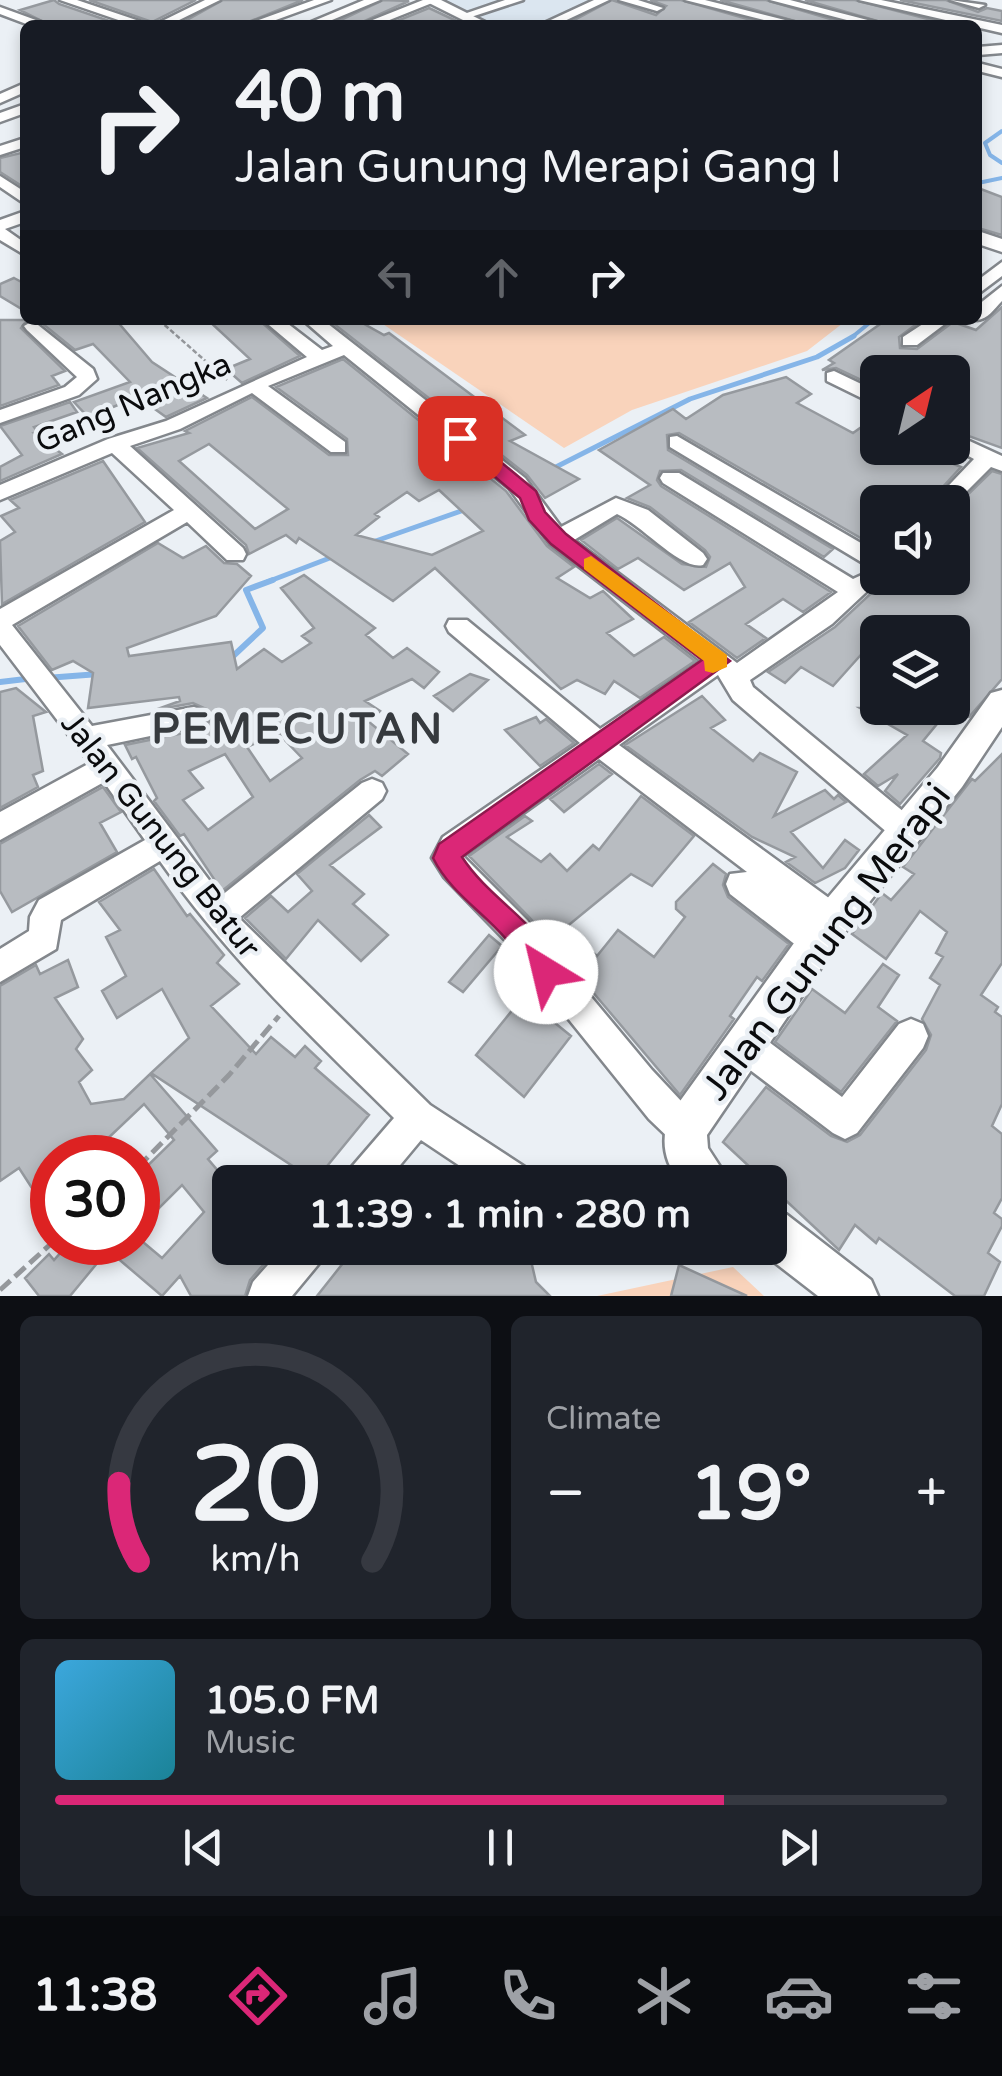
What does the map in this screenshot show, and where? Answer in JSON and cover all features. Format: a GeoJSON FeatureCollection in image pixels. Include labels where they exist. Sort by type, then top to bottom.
{"type":"FeatureCollection","features":[{"type":"Feature","properties":{"kind":"main road"},"geometry":{"type":"LineString","coordinates":[[431,0],[466,20]]}},
{"type":"Feature","properties":{"kind":"main road","name":"Jalan Gunung Merapi"},"geometry":{"type":"LineString","coordinates":[[694,1165],[687,1157],[684,1130],[825,931],[1002,703]]}},
{"type":"Feature","properties":{"kind":"main road"},"geometry":{"type":"LineString","coordinates":[[787,1243],[856,1296]]}},
{"type":"Feature","properties":{"kind":"street"},"geometry":{"type":"LineString","coordinates":[[66,0],[129,20]]}},
{"type":"Feature","properties":{"kind":"street"},"geometry":{"type":"LineString","coordinates":[[171,20],[214,0]]}},
{"type":"Feature","properties":{"kind":"street"},"geometry":{"type":"LineString","coordinates":[[266,20],[325,0]]}},
{"type":"Feature","properties":{"kind":"street"},"geometry":{"type":"LineString","coordinates":[[323,20],[374,0]]}},
{"type":"Feature","properties":{"kind":"street"},"geometry":{"type":"LineString","coordinates":[[379,20],[431,0]]}},
{"type":"Feature","properties":{"kind":"street"},"geometry":{"type":"LineString","coordinates":[[473,20],[517,0]]}},
{"type":"Feature","properties":{"kind":"street"},"geometry":{"type":"LineString","coordinates":[[557,20],[603,0]]}},
{"type":"Feature","properties":{"kind":"street"},"geometry":{"type":"LineString","coordinates":[[625,0],[656,8]]}},
{"type":"Feature","properties":{"kind":"street"},"geometry":{"type":"LineString","coordinates":[[691,0],[777,20]]}},
{"type":"Feature","properties":{"kind":"street"},"geometry":{"type":"LineString","coordinates":[[776,0],[860,20]]}},
{"type":"Feature","properties":{"kind":"street"},"geometry":{"type":"LineString","coordinates":[[865,0],[958,20]]}},
{"type":"Feature","properties":{"kind":"street"},"geometry":{"type":"LineString","coordinates":[[956,0],[981,2]]}},
{"type":"Feature","properties":{"kind":"street"},"geometry":{"type":"LineString","coordinates":[[953,19],[981,2]]}},
{"type":"Feature","properties":{"kind":"street"},"geometry":{"type":"LineString","coordinates":[[0,10],[27,20]]}},
{"type":"Feature","properties":{"kind":"street"},"geometry":{"type":"LineString","coordinates":[[0,180],[20,195]]}},
{"type":"Feature","properties":{"kind":"street"},"geometry":{"type":"LineString","coordinates":[[0,229],[20,246]]}},
{"type":"Feature","properties":{"kind":"street"},"geometry":{"type":"LineString","coordinates":[[982,285],[1002,267]]}},
{"type":"Feature","properties":{"kind":"street"},"geometry":{"type":"LineString","coordinates":[[982,311],[1002,291]]}},
{"type":"Feature","properties":{"kind":"street"},"geometry":{"type":"LineString","coordinates":[[278,325],[320,358]]}},
{"type":"Feature","properties":{"kind":"street"},"geometry":{"type":"LineString","coordinates":[[318,325],[523,489],[536,515],[558,539],[727,669],[742,694],[906,831]]}},
{"type":"Feature","properties":{"kind":"street"},"geometry":{"type":"LineString","coordinates":[[910,341],[934,325]]}},
{"type":"Feature","properties":{"kind":"street"},"geometry":{"type":"LineString","coordinates":[[2,415],[72,391],[87,380],[86,372],[33,326]]}},
{"type":"Feature","properties":{"kind":"street","name":"Gang Nangka"},"geometry":{"type":"LineString","coordinates":[[0,493],[115,444],[173,425],[247,388],[346,348]]}},
{"type":"Feature","properties":{"kind":"street"},"geometry":{"type":"LineString","coordinates":[[834,377],[860,391]]}},
{"type":"Feature","properties":{"kind":"street"},"geometry":{"type":"LineString","coordinates":[[247,388],[338,447]]}},
{"type":"Feature","properties":{"kind":"street"},"geometry":{"type":"LineString","coordinates":[[677,442],[860,557]]}},
{"type":"Feature","properties":{"kind":"street"},"geometry":{"type":"LineString","coordinates":[[115,444],[235,554]]}},
{"type":"Feature","properties":{"kind":"street"},"geometry":{"type":"LineString","coordinates":[[965,485],[995,461],[970,448]]}},
{"type":"Feature","properties":{"kind":"street"},"geometry":{"type":"LineString","coordinates":[[672,478],[854,592]]}},
{"type":"Feature","properties":{"kind":"street"},"geometry":{"type":"LineString","coordinates":[[558,539],[616,504],[640,515],[695,559]]}},
{"type":"Feature","properties":{"kind":"street"},"geometry":{"type":"LineString","coordinates":[[1,629],[190,511]]}},
{"type":"Feature","properties":{"kind":"street"},"geometry":{"type":"LineString","coordinates":[[684,1130],[637,1085],[516,930],[459,876],[447,858],[453,846],[598,742],[823,618],[860,586]]}},
{"type":"Feature","properties":{"kind":"street"},"geometry":{"type":"LineString","coordinates":[[458,626],[825,931]]}},
{"type":"Feature","properties":{"kind":"street","name":"Jalan Gunung Batur"},"geometry":{"type":"LineString","coordinates":[[1,629],[108,766],[218,917],[418,1117],[489,1165]]}},
{"type":"Feature","properties":{"kind":"street"},"geometry":{"type":"LineString","coordinates":[[86,738],[194,718]]}},
{"type":"Feature","properties":{"kind":"street"},"geometry":{"type":"LineString","coordinates":[[0,828],[108,766]]}},
{"type":"Feature","properties":{"kind":"street"},"geometry":{"type":"LineString","coordinates":[[218,917],[372,791]]}},
{"type":"Feature","properties":{"kind":"street"},"geometry":{"type":"LineString","coordinates":[[0,967],[46,938],[45,917],[50,910],[164,844]]}},
{"type":"Feature","properties":{"kind":"street"},"geometry":{"type":"LineString","coordinates":[[742,884],[825,931]]}},
{"type":"Feature","properties":{"kind":"street"},"geometry":{"type":"LineString","coordinates":[[745,1045],[846,1121],[911,1036]]}},
{"type":"Feature","properties":{"kind":"street"},"geometry":{"type":"LineString","coordinates":[[377,1165],[418,1117]]}},
{"type":"Feature","properties":{"kind":"street"},"geometry":{"type":"LineString","coordinates":[[267,1296],[293,1265]]}},
{"type":"Feature","properties":{"kind":"path"},"geometry":{"type":"LineString","coordinates":[[166,325],[247,388]]}},
{"type":"Feature","properties":{"kind":"path"},"geometry":{"type":"LineString","coordinates":[[160,1144],[229,1075],[295,997]]}},
{"type":"Feature","properties":{"kind":"path"},"geometry":{"type":"LineString","coordinates":[[0,1290],[30,1263]]}},
{"type":"Feature","properties":{"kind":"shaded area"},"geometry":{"type":"Polygon","coordinates":[[[437,0],[594,0],[549,20],[481,20],[437,0]]]}},
{"type":"Feature","properties":{"kind":"shaded area"},"geometry":{"type":"Polygon","coordinates":[[[384,325],[841,325],[807,351],[632,410],[564,448],[384,325]]]}},
{"type":"Feature","properties":{"kind":"shaded area"},"geometry":{"type":"Polygon","coordinates":[[[733,1267],[764,1296],[597,1296],[733,1267]]]}},
{"type":"Feature","properties":{"kind":"building"},"geometry":{"type":"Polygon","coordinates":[[[54,0],[106,20],[40,20],[20,10],[54,0]]]}},
{"type":"Feature","properties":{"kind":"building"},"geometry":{"type":"Polygon","coordinates":[[[89,0],[196,0],[156,20],[89,0]]]}},
{"type":"Feature","properties":{"kind":"building"},"geometry":{"type":"Polygon","coordinates":[[[223,0],[303,0],[253,20],[187,20],[223,0]]]}},
{"type":"Feature","properties":{"kind":"building"},"geometry":{"type":"Polygon","coordinates":[[[383,0],[409,1],[367,20],[341,20],[383,0]]]}},
{"type":"Feature","properties":{"kind":"building"},"geometry":{"type":"Polygon","coordinates":[[[612,0],[656,15],[666,6],[650,0],[681,0],[751,20],[574,20],[612,0]]]}},
{"type":"Feature","properties":{"kind":"building"},"geometry":{"type":"Polygon","coordinates":[[[720,0],[766,0],[834,20],[791,20],[720,0]]]}},
{"type":"Feature","properties":{"kind":"building"},"geometry":{"type":"Polygon","coordinates":[[[805,0],[855,0],[932,20],[874,20],[805,0]]]}},
{"type":"Feature","properties":{"kind":"building"},"geometry":{"type":"Polygon","coordinates":[[[900,0],[946,0],[978,12],[987,8],[1002,11],[1002,21],[900,0]]]}},
{"type":"Feature","properties":{"kind":"building"},"geometry":{"type":"Polygon","coordinates":[[[429,8],[454,20],[399,20],[429,8]]]}},
{"type":"Feature","properties":{"kind":"building"},"geometry":{"type":"Polygon","coordinates":[[[20,153],[20,185],[0,172],[0,158],[20,153]]]}},
{"type":"Feature","properties":{"kind":"building"},"geometry":{"type":"Polygon","coordinates":[[[982,190],[1002,197],[1002,235],[982,229],[982,190]]]}},
{"type":"Feature","properties":{"kind":"building"},"geometry":{"type":"Polygon","coordinates":[[[14,278],[20,281],[20,308],[0,296],[0,284],[14,278]]]}},
{"type":"Feature","properties":{"kind":"building"},"geometry":{"type":"Polygon","coordinates":[[[1002,307],[1002,448],[970,436],[970,355],[860,355],[860,379],[836,368],[822,370],[834,363],[829,360],[879,325],[915,325],[899,337],[900,348],[917,349],[949,325],[976,330],[1002,307]]]}},
{"type":"Feature","properties":{"kind":"building"},"geometry":{"type":"Polygon","coordinates":[[[0,320],[20,320],[21,328],[65,371],[52,376],[59,385],[0,406],[0,320]]]}},
{"type":"Feature","properties":{"kind":"building"},"geometry":{"type":"Polygon","coordinates":[[[44,325],[120,325],[152,362],[207,398],[166,417],[138,397],[88,417],[74,402],[130,382],[93,344],[75,350],[44,325]]]}},
{"type":"Feature","properties":{"kind":"building"},"geometry":{"type":"Polygon","coordinates":[[[213,325],[265,325],[300,356],[242,383],[226,369],[250,359],[213,325]]]}},
{"type":"Feature","properties":{"kind":"building"},"geometry":{"type":"Polygon","coordinates":[[[335,325],[366,325],[384,335],[389,333],[525,435],[510,441],[579,479],[545,498],[527,475],[335,325]]]}},
{"type":"Feature","properties":{"kind":"building"},"geometry":{"type":"Polygon","coordinates":[[[343,359],[506,491],[547,546],[574,567],[557,578],[590,598],[603,591],[633,619],[607,633],[634,656],[664,637],[695,661],[640,698],[614,681],[605,694],[577,680],[561,689],[435,568],[393,601],[299,538],[296,543],[286,535],[249,554],[246,545],[137,448],[189,433],[185,431],[252,397],[329,455],[348,455],[347,439],[276,387],[343,359]],[[209,444],[179,461],[255,529],[288,509],[209,444]],[[439,490],[419,501],[407,492],[375,514],[379,517],[356,535],[432,555],[483,531],[439,490]]]}},
{"type":"Feature","properties":{"kind":"building"},"geometry":{"type":"Polygon","coordinates":[[[786,377],[811,394],[797,403],[853,433],[860,428],[860,465],[961,467],[945,485],[860,485],[860,538],[679,433],[667,435],[668,450],[833,549],[824,557],[681,470],[660,471],[657,480],[661,486],[831,592],[803,612],[783,599],[746,624],[766,638],[737,658],[689,622],[745,587],[730,563],[684,590],[638,558],[618,569],[581,540],[617,518],[682,564],[706,567],[710,557],[705,550],[650,507],[627,498],[650,485],[599,450],[673,409],[686,419],[723,395],[786,377]]]}},
{"type":"Feature","properties":{"kind":"building"},"geometry":{"type":"Polygon","coordinates":[[[70,402],[77,412],[34,427],[38,432],[34,433],[62,454],[0,481],[0,467],[22,455],[0,426],[70,402]]]}},
{"type":"Feature","properties":{"kind":"building"},"geometry":{"type":"Polygon","coordinates":[[[103,461],[145,522],[2,604],[0,541],[15,532],[1,516],[19,508],[10,500],[103,461]]]}},
{"type":"Feature","properties":{"kind":"building"},"geometry":{"type":"Polygon","coordinates":[[[992,471],[1002,474],[1002,679],[970,716],[970,615],[860,615],[860,656],[833,686],[801,667],[785,683],[768,672],[835,627],[869,595],[970,595],[970,492],[992,471]]]}},
{"type":"Feature","properties":{"kind":"building"},"geometry":{"type":"Polygon","coordinates":[[[158,543],[183,558],[206,546],[224,563],[237,564],[251,576],[216,616],[127,648],[129,656],[231,642],[237,669],[264,649],[282,662],[311,643],[302,636],[314,628],[281,588],[304,575],[375,628],[366,635],[393,658],[407,648],[439,672],[424,688],[412,679],[365,701],[380,711],[369,722],[408,754],[382,776],[375,771],[360,780],[222,891],[184,834],[180,836],[154,801],[157,798],[136,757],[132,759],[125,745],[204,729],[210,720],[206,709],[193,703],[155,710],[180,701],[179,697],[88,708],[93,673],[73,661],[52,670],[18,626],[158,543]],[[278,733],[247,747],[270,781],[302,758],[278,733]],[[225,754],[189,771],[203,788],[183,800],[208,830],[253,797],[225,754]]]}},
{"type":"Feature","properties":{"kind":"building"},"geometry":{"type":"Polygon","coordinates":[[[470,674],[488,680],[453,711],[434,696],[470,674]]]}},
{"type":"Feature","properties":{"kind":"building"},"geometry":{"type":"Polygon","coordinates":[[[16,688],[46,712],[33,716],[43,771],[33,775],[38,787],[0,808],[0,692],[16,688]]]}},
{"type":"Feature","properties":{"kind":"building"},"geometry":{"type":"Polygon","coordinates":[[[702,696],[725,720],[711,728],[753,761],[760,753],[797,772],[774,816],[825,790],[834,799],[838,795],[846,802],[791,832],[823,868],[845,840],[859,850],[845,868],[815,883],[786,862],[795,857],[752,837],[625,745],[702,696]]]}},
{"type":"Feature","properties":{"kind":"building"},"geometry":{"type":"Polygon","coordinates":[[[536,717],[540,723],[546,719],[574,743],[540,766],[505,730],[536,717]]]}},
{"type":"Feature","properties":{"kind":"building"},"geometry":{"type":"Polygon","coordinates":[[[890,725],[936,725],[923,741],[941,753],[900,804],[885,791],[898,774],[878,786],[864,774],[907,735],[890,725]]]}},
{"type":"Feature","properties":{"kind":"building"},"geometry":{"type":"Polygon","coordinates":[[[1002,754],[1002,963],[981,995],[998,1007],[995,1012],[1002,1017],[1002,1104],[992,1126],[1002,1134],[1002,1198],[994,1213],[1002,1219],[1002,1226],[988,1253],[1000,1262],[984,1296],[955,1296],[879,1238],[876,1243],[855,1225],[839,1250],[787,1202],[787,1165],[748,1165],[723,1142],[766,1087],[831,1136],[847,1142],[860,1135],[926,1050],[931,1035],[922,1019],[940,985],[930,978],[943,957],[936,953],[947,932],[920,911],[886,959],[852,934],[882,893],[891,900],[914,874],[903,867],[972,779],[975,781],[1002,754]]]}},
{"type":"Feature","properties":{"kind":"building"},"geometry":{"type":"Polygon","coordinates":[[[599,764],[612,774],[564,812],[550,799],[599,764]]]}},
{"type":"Feature","properties":{"kind":"building"},"geometry":{"type":"Polygon","coordinates":[[[103,787],[121,812],[100,823],[117,852],[12,912],[0,891],[0,844],[103,787]]]}},
{"type":"Feature","properties":{"kind":"building"},"geometry":{"type":"Polygon","coordinates":[[[641,796],[694,836],[652,886],[631,874],[565,928],[597,956],[618,930],[654,957],[685,917],[676,909],[676,902],[713,864],[726,874],[723,885],[728,897],[789,944],[762,981],[757,977],[730,1016],[734,1019],[680,1095],[530,918],[469,856],[525,816],[532,821],[507,837],[541,862],[550,854],[567,871],[593,845],[599,850],[641,796]]]}},
{"type":"Feature","properties":{"kind":"building"},"geometry":{"type":"Polygon","coordinates":[[[369,815],[381,827],[330,865],[364,894],[353,904],[388,935],[361,961],[318,920],[286,959],[245,918],[271,896],[288,912],[312,891],[297,874],[369,815]]]}},
{"type":"Feature","properties":{"kind":"building"},"geometry":{"type":"Polygon","coordinates":[[[154,869],[187,916],[190,914],[224,955],[217,963],[239,984],[211,1006],[256,1054],[271,1037],[295,1057],[305,1046],[321,1061],[315,1068],[369,1115],[328,1165],[291,1165],[151,1073],[189,1038],[162,989],[117,1018],[102,991],[126,976],[106,937],[120,930],[99,902],[154,869]]]}},
{"type":"Feature","properties":{"kind":"building"},"geometry":{"type":"Polygon","coordinates":[[[489,935],[502,946],[463,992],[449,982],[489,935]]]}},
{"type":"Feature","properties":{"kind":"building"},"geometry":{"type":"Polygon","coordinates":[[[68,960],[78,987],[55,998],[83,1039],[76,1049],[92,1070],[79,1082],[91,1104],[124,1099],[150,1074],[217,1151],[208,1159],[213,1165],[212,1265],[263,1265],[250,1280],[245,1296],[191,1296],[180,1276],[162,1296],[126,1265],[160,1265],[160,1256],[204,1212],[182,1185],[160,1207],[160,1154],[174,1140],[144,1104],[111,1135],[30,1135],[30,1185],[19,1168],[0,1181],[0,986],[36,965],[40,974],[68,960]]]}},
{"type":"Feature","properties":{"kind":"building"},"geometry":{"type":"Polygon","coordinates":[[[883,964],[899,975],[878,1007],[897,1021],[841,1092],[775,1042],[812,989],[845,1013],[883,964]]]}},
{"type":"Feature","properties":{"kind":"building"},"geometry":{"type":"Polygon","coordinates":[[[523,997],[571,1036],[524,1097],[476,1055],[523,997]]]}},
{"type":"Feature","properties":{"kind":"building"},"geometry":{"type":"Polygon","coordinates":[[[38,1265],[96,1265],[70,1296],[39,1296],[25,1278],[38,1265]]]}},
{"type":"Feature","properties":{"kind":"building"},"geometry":{"type":"Polygon","coordinates":[[[342,1265],[532,1265],[536,1282],[550,1296],[317,1296],[342,1265]]]}},
{"type":"Feature","properties":{"kind":"building"},"geometry":{"type":"Polygon","coordinates":[[[679,1265],[747,1296],[671,1296],[679,1265]]]}},
{"type":"Feature","properties":{"kind":"waterway"},"geometry":{"type":"LineString","coordinates":[[1002,131],[985,143],[990,155],[1002,163]]}},
{"type":"Feature","properties":{"kind":"waterway"},"geometry":{"type":"LineString","coordinates":[[982,182],[1002,178]]}},
{"type":"Feature","properties":{"kind":"waterway"},"geometry":{"type":"LineString","coordinates":[[852,337],[867,325]]}},
{"type":"Feature","properties":{"kind":"waterway"},"geometry":{"type":"LineString","coordinates":[[550,470],[690,399],[817,357],[852,337]]}},
{"type":"Feature","properties":{"kind":"waterway"},"geometry":{"type":"LineString","coordinates":[[370,543],[467,509]]}},
{"type":"Feature","properties":{"kind":"waterway"},"geometry":{"type":"LineString","coordinates":[[267,582],[335,556]]}},
{"type":"Feature","properties":{"kind":"waterway"},"geometry":{"type":"LineString","coordinates":[[230,659],[263,628],[246,590],[273,580]]}},
{"type":"Feature","properties":{"kind":"waterway"},"geometry":{"type":"LineString","coordinates":[[46,678],[99,674]]}},
{"type":"Feature","properties":{"kind":"waterway"},"geometry":{"type":"LineString","coordinates":[[0,682],[34,678]]}},
{"type":"Feature","properties":{"kind":"slow traffic"},"geometry":{"type":"LineString","coordinates":[[591,564],[719,661],[713,664]]}},
{"type":"Feature","properties":{"kind":"district","name":"PEMECUTAN"},"geometry":{"type":"Point","coordinates":[298,728]}},
{"type":"Feature","properties":{"kind":"route"},"geometry":{"type":"LineString","coordinates":[[460,438],[529,495],[536,515],[558,539],[719,661],[598,742],[448,852],[447,858],[459,876],[516,930],[546,972]]}}]}
